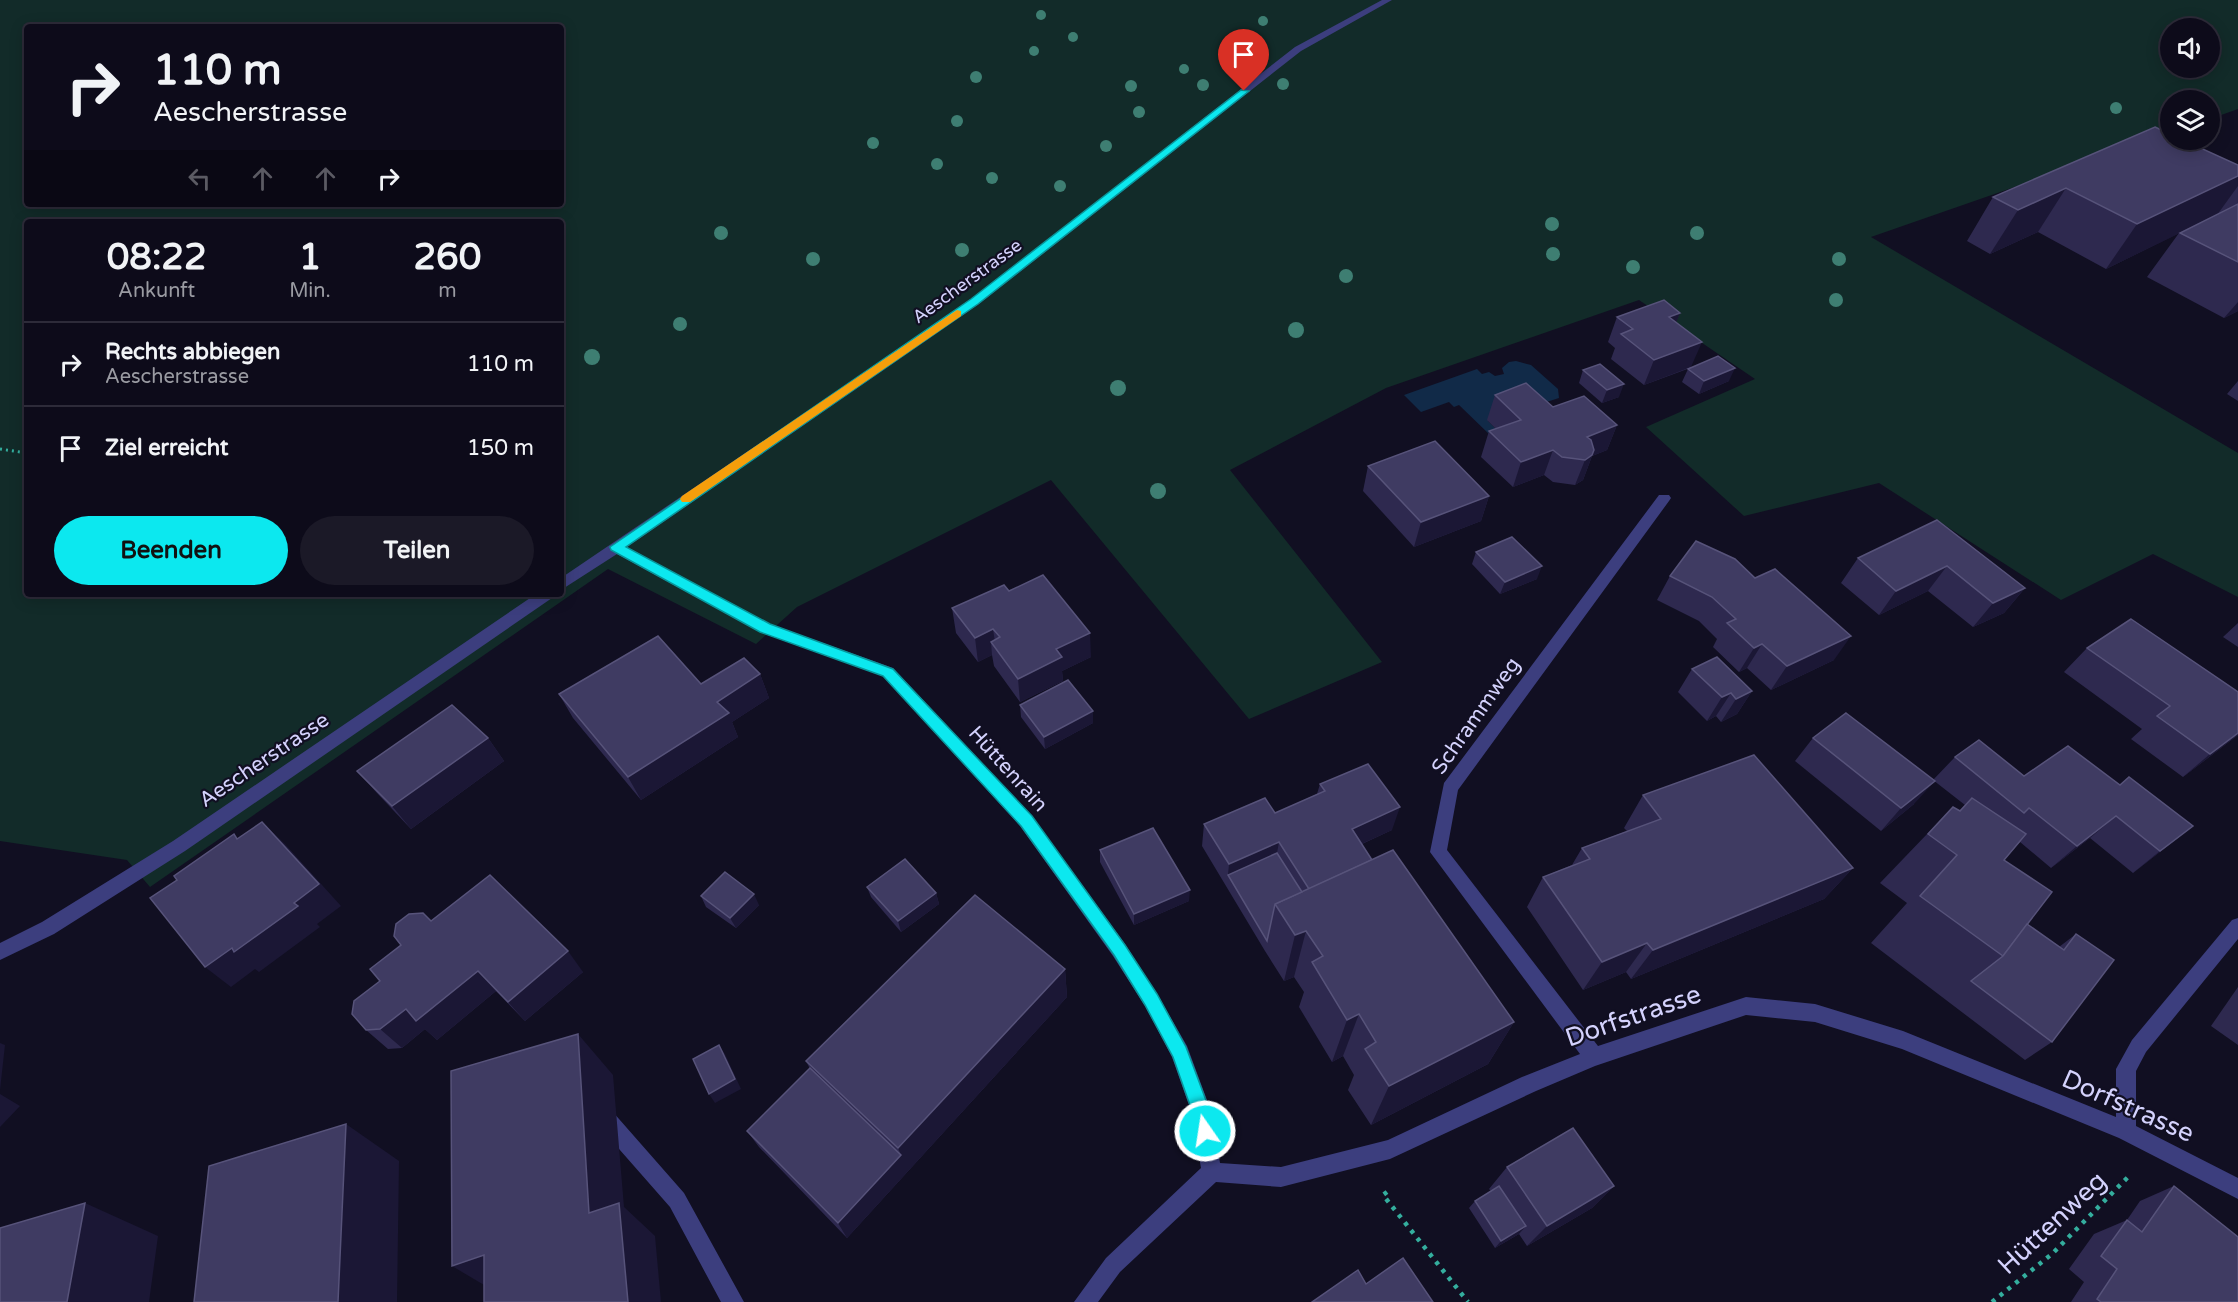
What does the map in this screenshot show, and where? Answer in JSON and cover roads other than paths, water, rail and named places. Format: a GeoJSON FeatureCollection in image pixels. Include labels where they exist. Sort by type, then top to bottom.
{"type":"FeatureCollection","features":[{"type":"Feature","properties":{"kind":"street","name":"Aescherstrasse"},"geometry":{"type":"LineString","coordinates":[[564,583],[975,302],[1298,49],[1388,0]]}},
{"type":"Feature","properties":{"kind":"street","name":"Schrammweg"},"geometry":{"type":"LineString","coordinates":[[1594,1057],[1438,852],[1450,788],[1665,498]]}},
{"type":"Feature","properties":{"kind":"street","name":"Hüttenrain"},"geometry":{"type":"LineString","coordinates":[[616,547],[765,628],[888,672],[1026,821],[1119,950],[1151,1000],[1180,1053],[1201,1111],[1212,1172]]}},
{"type":"Feature","properties":{"kind":"street","name":"Aescherstrasse"},"geometry":{"type":"LineString","coordinates":[[0,952],[48,928],[179,846],[543,597]]}},
{"type":"Feature","properties":{"kind":"street"},"geometry":{"type":"LineString","coordinates":[[2126,1131],[2126,1069],[2139,1046],[2238,926]]}},
{"type":"Feature","properties":{"kind":"street","name":"Dorfstrasse"},"geometry":{"type":"LineString","coordinates":[[1212,1172],[1281,1177],[1390,1149],[1529,1084],[1594,1057],[1746,1006],[1815,1013],[1903,1040],[2126,1131],[2238,1189]]}},
{"type":"Feature","properties":{"kind":"street"},"geometry":{"type":"LineString","coordinates":[[591,1102],[676,1200],[733,1302]]}},
{"type":"Feature","properties":{"kind":"street"},"geometry":{"type":"LineString","coordinates":[[1085,1302],[1113,1265],[1212,1172]]}},
{"type":"Feature","properties":{"kind":"water"},"geometry":{"type":"Polygon","coordinates":[[[1516,361],[1531,365],[1558,389],[1559,398],[1488,421],[1498,431],[1489,434],[1459,405],[1454,407],[1449,402],[1421,412],[1404,395],[1477,369],[1482,374],[1489,372],[1495,376],[1504,374],[1502,368],[1509,362],[1516,361]]]}}]}
